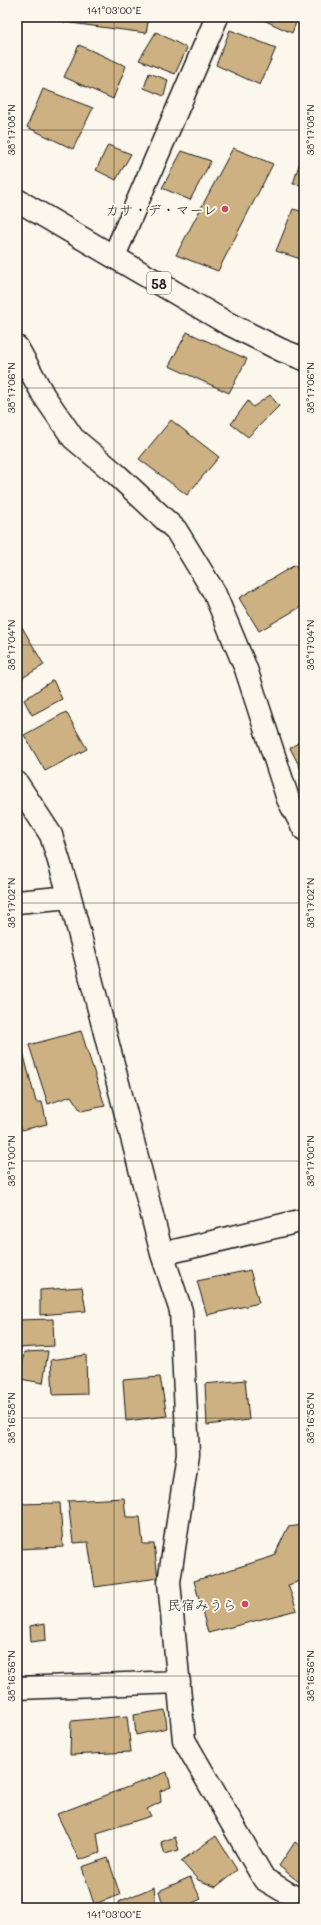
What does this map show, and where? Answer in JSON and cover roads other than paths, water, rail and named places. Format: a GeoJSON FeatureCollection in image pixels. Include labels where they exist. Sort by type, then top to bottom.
{"type":"FeatureCollection","features":[{"type":"Feature","properties":{"kind":"street"},"geometry":{"type":"LineString","coordinates":[[114,256],[217,17]]}},
{"type":"Feature","properties":{"kind":"street","name":"58"},"geometry":{"type":"LineString","coordinates":[[17,200],[225,322],[281,350],[304,359]]}},
{"type":"Feature","properties":{"kind":"street"},"geometry":{"type":"LineString","coordinates":[[17,347],[44,396],[73,438],[116,474],[176,530],[214,592],[246,669],[288,799],[304,829]]}},
{"type":"Feature","properties":{"kind":"street"},"geometry":{"type":"LineString","coordinates":[[17,783],[51,835],[70,897],[162,1254],[181,1311],[188,1454],[170,1582],[184,1740],[264,1879],[304,1903]]}},
{"type":"Feature","properties":{"kind":"street"},"geometry":{"type":"LineString","coordinates":[[17,902],[70,897]]}},
{"type":"Feature","properties":{"kind":"street"},"geometry":{"type":"LineString","coordinates":[[162,1254],[304,1220]]}},
{"type":"Feature","properties":{"kind":"street"},"geometry":{"type":"LineString","coordinates":[[17,1688],[179,1682]]}},
{"type":"Feature","properties":{"kind":"place","name":"カサ・デ・マーレ"},"geometry":{"type":"Point","coordinates":[225,209]}},
{"type":"Feature","properties":{"kind":"place","name":"民宿みうら"},"geometry":{"type":"Point","coordinates":[245,1604]}}]}
